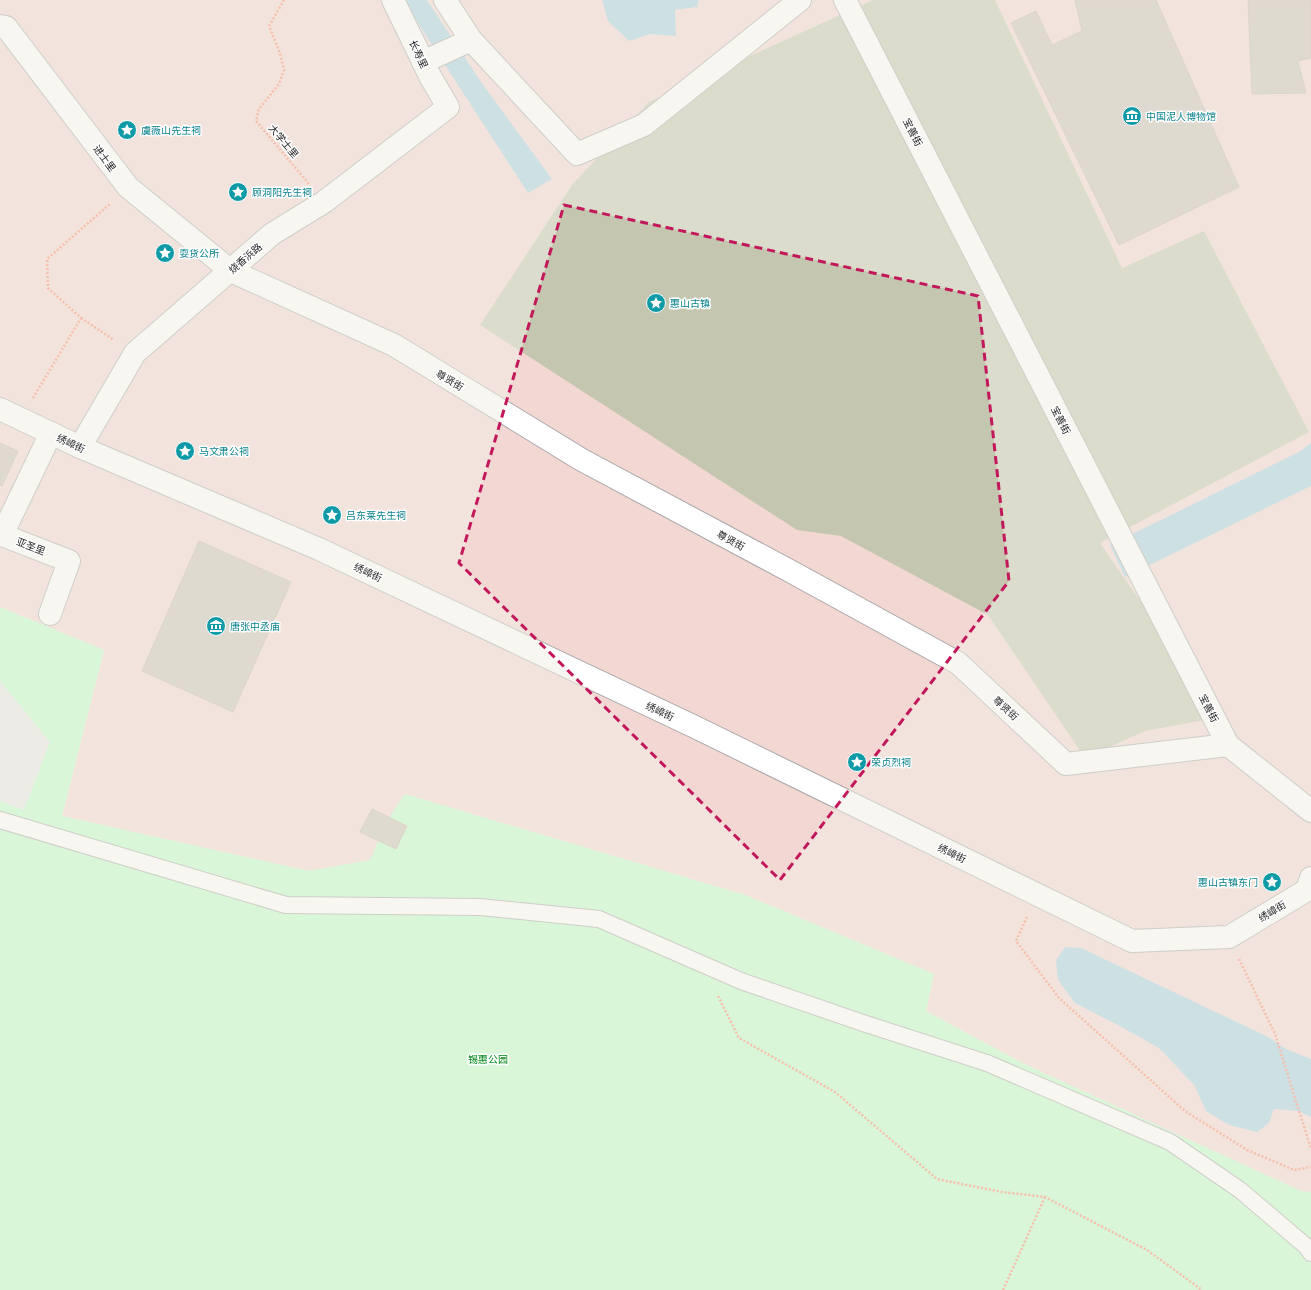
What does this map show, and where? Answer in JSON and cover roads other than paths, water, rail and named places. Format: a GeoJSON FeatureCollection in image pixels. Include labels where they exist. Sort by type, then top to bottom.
{"type":"FeatureCollection","features":[{"type":"Feature","properties":{"kind":"street","name":"长寿里"},"geometry":{"type":"LineString","coordinates":[[393,0],[431,78],[448,107]]}},
{"type":"Feature","properties":{"kind":"street"},"geometry":{"type":"LineString","coordinates":[[445,0],[471,40],[577,154],[644,124],[800,0]]}},
{"type":"Feature","properties":{"kind":"street","name":"宝善街"},"geometry":{"type":"LineString","coordinates":[[845,0],[1228,745],[1311,811]]}},
{"type":"Feature","properties":{"kind":"street","name":"进士里"},"geometry":{"type":"LineString","coordinates":[[0,26],[6,28],[128,188],[231,271]]}},
{"type":"Feature","properties":{"kind":"street"},"geometry":{"type":"LineString","coordinates":[[423,62],[471,40]]}},
{"type":"Feature","properties":{"kind":"street","name":"烧香浜路"},"geometry":{"type":"LineString","coordinates":[[80,447],[134,353],[231,271],[272,234],[324,202],[448,107]]}},
{"type":"Feature","properties":{"kind":"street","name":"尊贤街"},"geometry":{"type":"LineString","coordinates":[[231,271],[394,346],[582,460],[958,663],[1066,764],[1228,745]]}},
{"type":"Feature","properties":{"kind":"street","name":"绣嶂街"},"geometry":{"type":"LineString","coordinates":[[0,409],[80,447],[320,549],[695,727],[1132,941],[1229,937],[1307,890],[1311,878]]}},
{"type":"Feature","properties":{"kind":"street","name":"亚圣里"},"geometry":{"type":"LineString","coordinates":[[50,614],[68,561],[2,535],[51,434]]}},
{"type":"Feature","properties":{"kind":"lane"},"geometry":{"type":"LineString","coordinates":[[0,820],[286,905],[480,907],[599,919],[741,981],[866,1024],[987,1063],[1170,1142],[1240,1190],[1307,1247],[1311,1253]]}},
{"type":"Feature","properties":{"kind":"water"},"geometry":{"type":"Polygon","coordinates":[[[403,0],[427,0],[481,82],[552,179],[528,193],[403,0]]]}},
{"type":"Feature","properties":{"kind":"water"},"geometry":{"type":"Polygon","coordinates":[[[602,0],[699,0],[697,7],[675,10],[676,36],[650,34],[629,41],[608,21],[602,0]]]}},
{"type":"Feature","properties":{"kind":"water"},"geometry":{"type":"Polygon","coordinates":[[[1311,443],[1311,486],[1125,577],[1110,545],[1299,452],[1311,443]]]}},
{"type":"Feature","properties":{"kind":"water"},"geometry":{"type":"Polygon","coordinates":[[[1065,947],[1081,948],[1268,1037],[1286,1049],[1311,1059],[1311,1117],[1298,1111],[1274,1109],[1269,1123],[1257,1132],[1229,1125],[1206,1111],[1195,1086],[1159,1048],[1075,1003],[1058,980],[1056,960],[1065,947]]]}},
{"type":"Feature","properties":{"kind":"place","name":"中国泥人博物馆"},"geometry":{"type":"Point","coordinates":[1132,116]}},
{"type":"Feature","properties":{"kind":"place","name":"虞薇山先生祠"},"geometry":{"type":"Point","coordinates":[127,130]}},
{"type":"Feature","properties":{"kind":"place","name":"顾洞阳先生祠"},"geometry":{"type":"Point","coordinates":[238,192]}},
{"type":"Feature","properties":{"kind":"place","name":"耍货公所"},"geometry":{"type":"Point","coordinates":[165,253]}},
{"type":"Feature","properties":{"kind":"place","name":"惠山古镇"},"geometry":{"type":"Point","coordinates":[656,303]}},
{"type":"Feature","properties":{"kind":"place","name":"马文肃公祠"},"geometry":{"type":"Point","coordinates":[185,451]}},
{"type":"Feature","properties":{"kind":"place","name":"吕东莱先生祠"},"geometry":{"type":"Point","coordinates":[332,515]}},
{"type":"Feature","properties":{"kind":"place","name":"唐张中丞庙"},"geometry":{"type":"Point","coordinates":[216,626]}},
{"type":"Feature","properties":{"kind":"place","name":"荣贞烈祠"},"geometry":{"type":"Point","coordinates":[857,762]}},
{"type":"Feature","properties":{"kind":"place","name":"惠山古镇东门"},"geometry":{"type":"Point","coordinates":[1272,882]}},
{"type":"Feature","properties":{"kind":"park label","name":"锡惠公园"},"geometry":{"type":"Point","coordinates":[488,1059]}}]}
